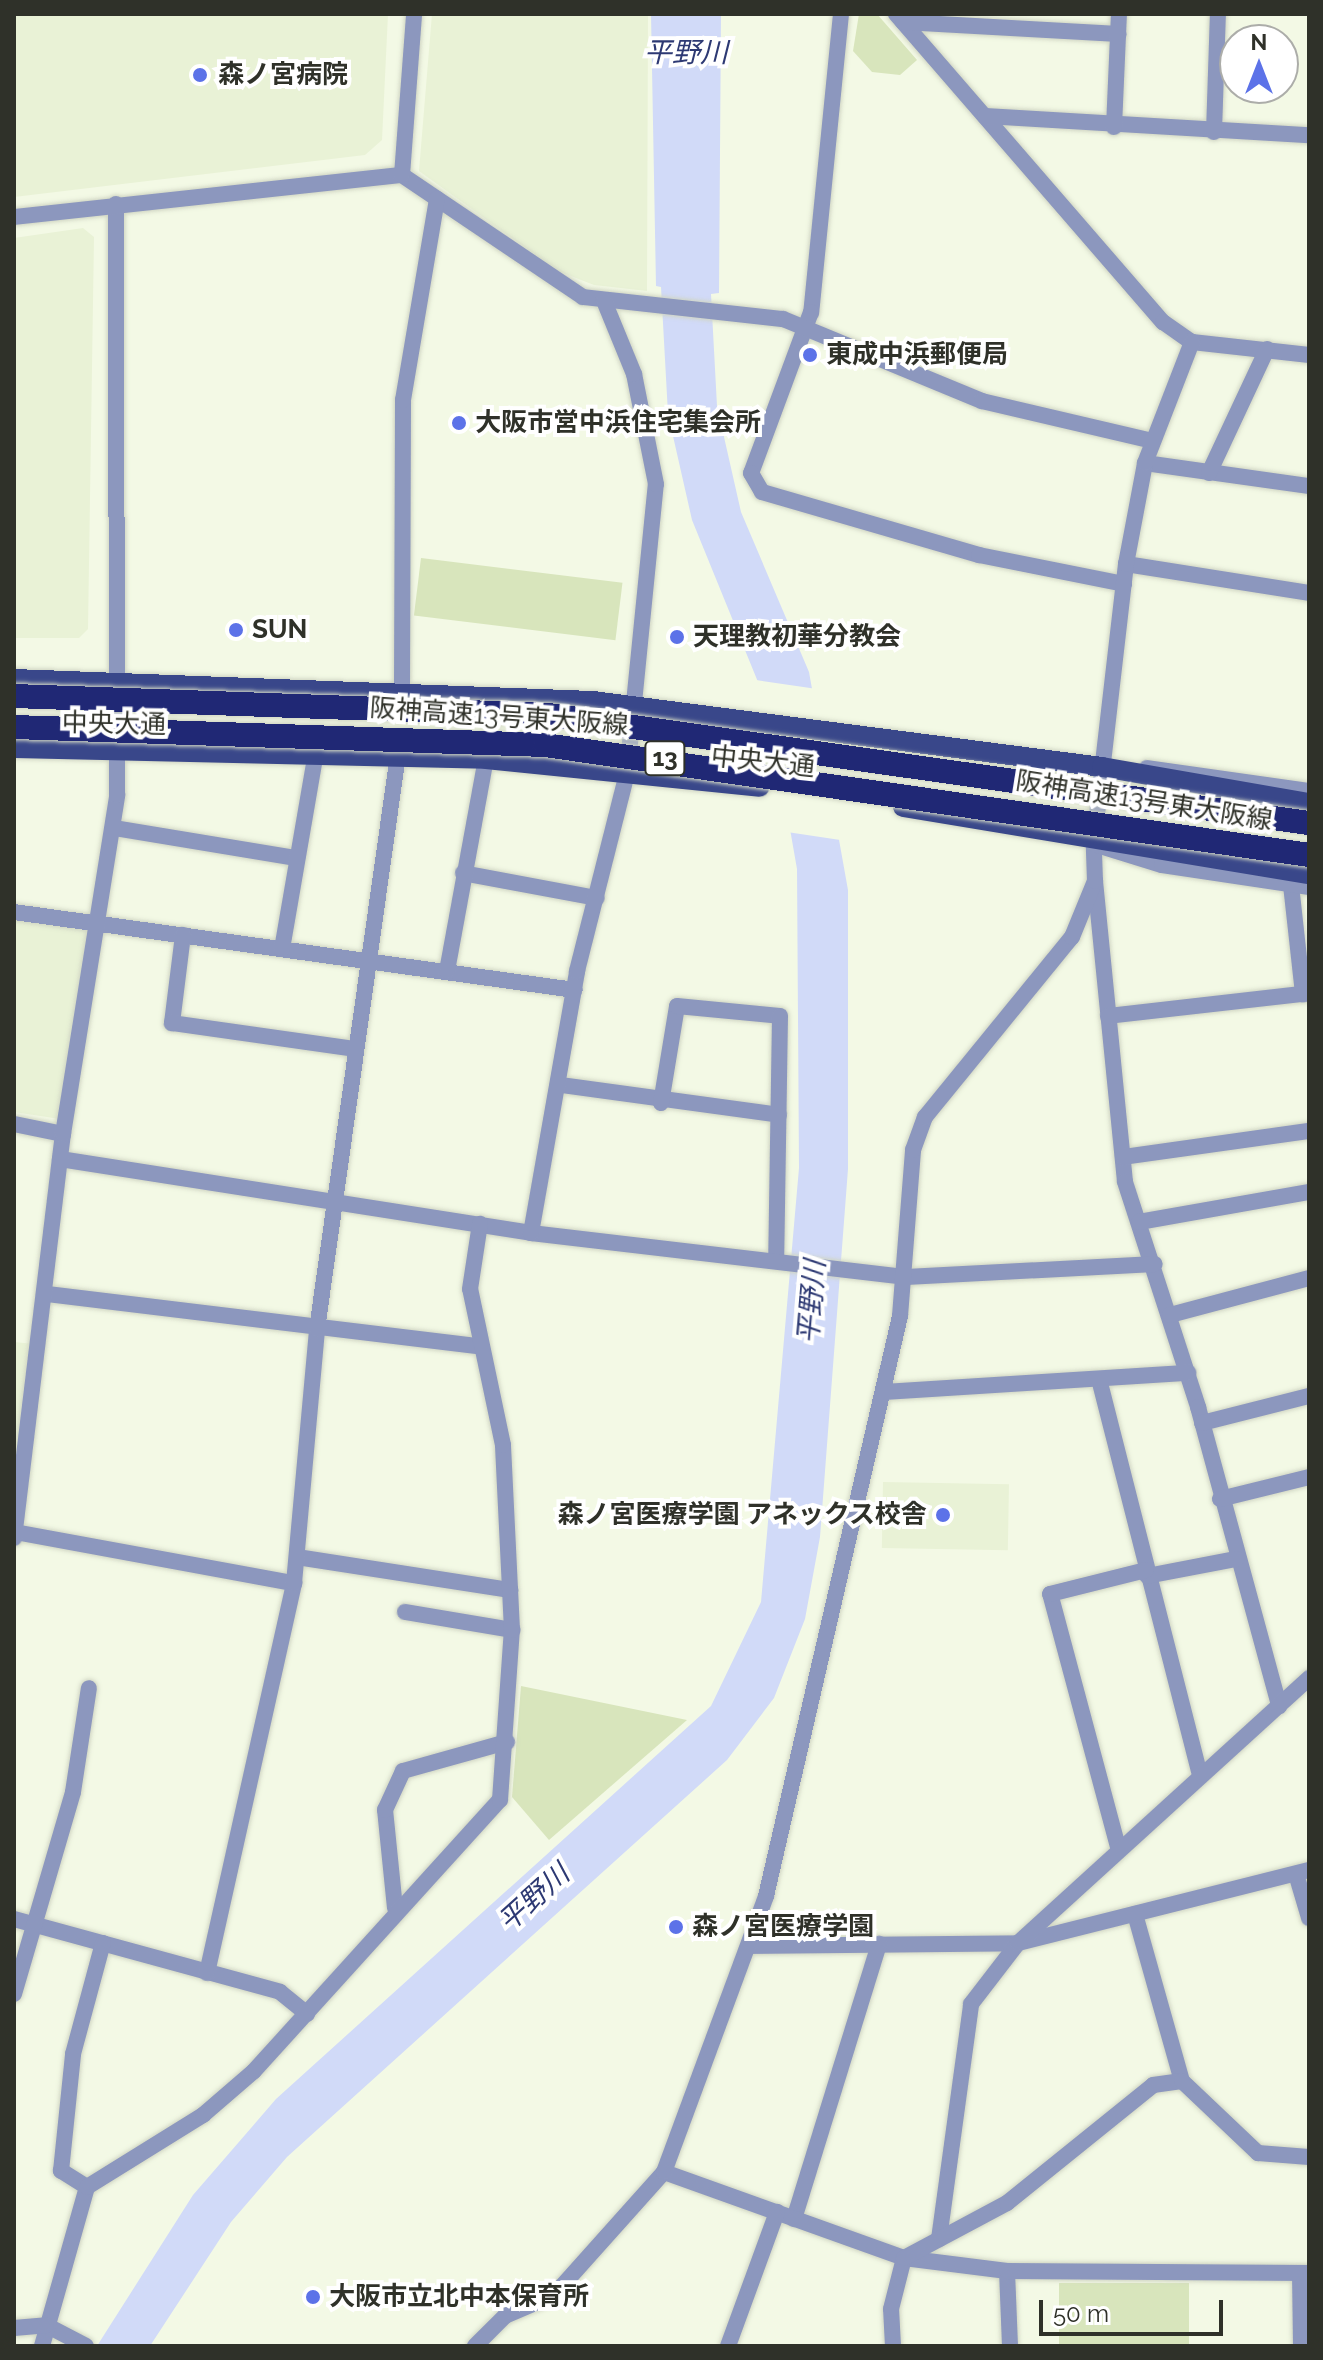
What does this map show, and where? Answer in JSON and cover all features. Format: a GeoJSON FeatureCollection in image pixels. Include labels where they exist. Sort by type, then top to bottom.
{"type":"FeatureCollection","features":[{"type":"Feature","properties":{"kind":"highway","name":"阪神高速13号東大阪線"},"geometry":{"type":"LineString","coordinates":[[14,696],[564,716],[1309,823]]}},
{"type":"Feature","properties":{"kind":"highway","name":"阪神高速13号東大阪線"},"geometry":{"type":"LineString","coordinates":[[14,727],[545,745],[1309,855]]}},
{"type":"Feature","properties":{"kind":"main road","name":"中央大通"},"geometry":{"type":"LineString","coordinates":[[14,679],[113,679],[402,689],[634,709],[1102,767],[1309,803]]}},
{"type":"Feature","properties":{"kind":"main road","name":"中央大通"},"geometry":{"type":"LineString","coordinates":[[14,748],[398,755],[486,759],[627,773],[862,800],[1094,844],[1243,864],[1300,879]]}},
{"type":"Feature","properties":{"kind":"street"},"geometry":{"type":"LineString","coordinates":[[402,175],[414,14]]}},
{"type":"Feature","properties":{"kind":"street"},"geometry":{"type":"LineString","coordinates":[[841,14],[811,312],[802,326],[751,473],[762,492],[979,555],[1124,584]]}},
{"type":"Feature","properties":{"kind":"street"},"geometry":{"type":"LineString","coordinates":[[1114,127],[1119,14]]}},
{"type":"Feature","properties":{"kind":"street"},"geometry":{"type":"LineString","coordinates":[[1214,132],[1218,14]]}},
{"type":"Feature","properties":{"kind":"street"},"geometry":{"type":"LineString","coordinates":[[900,18],[1119,34]]}},
{"type":"Feature","properties":{"kind":"street"},"geometry":{"type":"LineString","coordinates":[[900,18],[1163,322],[1192,342],[1309,355]]}},
{"type":"Feature","properties":{"kind":"street"},"geometry":{"type":"LineString","coordinates":[[985,116],[1114,127],[1309,135]]}},
{"type":"Feature","properties":{"kind":"street"},"geometry":{"type":"LineString","coordinates":[[14,217],[402,175],[564,288],[604,301],[713,310],[802,326],[982,401],[1152,441]]}},
{"type":"Feature","properties":{"kind":"street"},"geometry":{"type":"LineString","coordinates":[[402,689],[403,400],[437,199]]}},
{"type":"Feature","properties":{"kind":"street"},"geometry":{"type":"LineString","coordinates":[[116,204],[114,828],[63,1134],[47,1294],[15,1535],[294,1583]]}},
{"type":"Feature","properties":{"kind":"street"},"geometry":{"type":"LineString","coordinates":[[531,1233],[561,1085],[575,990],[627,773],[656,484],[634,374],[604,301]]}},
{"type":"Feature","properties":{"kind":"street"},"geometry":{"type":"LineString","coordinates":[[1192,342],[1145,463],[1126,564],[1094,844],[1095,881],[1123,1157],[1139,1222],[1188,1373],[1236,1559],[1279,1706]]}},
{"type":"Feature","properties":{"kind":"street"},"geometry":{"type":"LineString","coordinates":[[1209,473],[1267,349]]}},
{"type":"Feature","properties":{"kind":"street"},"geometry":{"type":"LineString","coordinates":[[1145,463],[1309,486]]}},
{"type":"Feature","properties":{"kind":"street"},"geometry":{"type":"LineString","coordinates":[[1126,564],[1309,593]]}},
{"type":"Feature","properties":{"kind":"street"},"geometry":{"type":"LineString","coordinates":[[282,949],[295,858],[316,753]]}},
{"type":"Feature","properties":{"kind":"street"},"geometry":{"type":"LineString","coordinates":[[207,1973],[294,1583],[317,1329],[398,755]]}},
{"type":"Feature","properties":{"kind":"street"},"geometry":{"type":"LineString","coordinates":[[447,971],[486,759]]}},
{"type":"Feature","properties":{"kind":"street"},"geometry":{"type":"LineString","coordinates":[[1102,767],[1186,768],[1309,791]]}},
{"type":"Feature","properties":{"kind":"street"},"geometry":{"type":"LineString","coordinates":[[114,828],[295,858]]}},
{"type":"Feature","properties":{"kind":"street"},"geometry":{"type":"LineString","coordinates":[[1094,844],[1162,865],[1300,879],[1309,887]]}},
{"type":"Feature","properties":{"kind":"street"},"geometry":{"type":"LineString","coordinates":[[463,873],[597,898]]}},
{"type":"Feature","properties":{"kind":"street"},"geometry":{"type":"LineString","coordinates":[[1108,1016],[1306,994],[1300,879]]}},
{"type":"Feature","properties":{"kind":"street"},"geometry":{"type":"LineString","coordinates":[[475,2346],[505,2316],[554,2295],[664,2172],[707,2045],[752,1946],[884,1392],[906,1277],[913,1150],[925,1117],[1072,937],[1095,881]]}},
{"type":"Feature","properties":{"kind":"street"},"geometry":{"type":"LineString","coordinates":[[14,912],[575,990]]}},
{"type":"Feature","properties":{"kind":"street"},"geometry":{"type":"LineString","coordinates":[[183,935],[172,1023],[355,1049]]}},
{"type":"Feature","properties":{"kind":"street"},"geometry":{"type":"LineString","coordinates":[[661,1103],[677,1006],[780,1016],[780,1261]]}},
{"type":"Feature","properties":{"kind":"street"},"geometry":{"type":"LineString","coordinates":[[561,1085],[661,1103],[779,1115]]}},
{"type":"Feature","properties":{"kind":"street"},"geometry":{"type":"LineString","coordinates":[[14,1124],[63,1134]]}},
{"type":"Feature","properties":{"kind":"street"},"geometry":{"type":"LineString","coordinates":[[1123,1157],[1309,1131]]}},
{"type":"Feature","properties":{"kind":"street"},"geometry":{"type":"LineString","coordinates":[[60,1159],[334,1198],[531,1233],[843,1271],[906,1277],[1155,1264]]}},
{"type":"Feature","properties":{"kind":"street"},"geometry":{"type":"LineString","coordinates":[[1139,1222],[1309,1192]]}},
{"type":"Feature","properties":{"kind":"street"},"geometry":{"type":"LineString","coordinates":[[42,2346],[87,2187],[203,2115],[307,2014],[395,1908],[500,1800],[507,1742],[512,1630],[503,1445],[479,1346],[470,1289],[480,1224]]}},
{"type":"Feature","properties":{"kind":"street"},"geometry":{"type":"LineString","coordinates":[[1170,1315],[1309,1278]]}},
{"type":"Feature","properties":{"kind":"street"},"geometry":{"type":"LineString","coordinates":[[47,1294],[317,1329],[479,1346]]}},
{"type":"Feature","properties":{"kind":"street"},"geometry":{"type":"LineString","coordinates":[[884,1392],[1100,1383],[1188,1373]]}},
{"type":"Feature","properties":{"kind":"street"},"geometry":{"type":"LineString","coordinates":[[1100,1383],[1199,1772]]}},
{"type":"Feature","properties":{"kind":"street"},"geometry":{"type":"LineString","coordinates":[[1202,1423],[1309,1396]]}},
{"type":"Feature","properties":{"kind":"street"},"geometry":{"type":"LineString","coordinates":[[1220,1499],[1309,1477]]}},
{"type":"Feature","properties":{"kind":"street"},"geometry":{"type":"LineString","coordinates":[[297,1557],[510,1590]]}},
{"type":"Feature","properties":{"kind":"street"},"geometry":{"type":"LineString","coordinates":[[1118,1847],[1050,1594],[1146,1573],[1236,1559]]}},
{"type":"Feature","properties":{"kind":"street"},"geometry":{"type":"LineString","coordinates":[[405,1612],[512,1630]]}},
{"type":"Feature","properties":{"kind":"street"},"geometry":{"type":"LineString","coordinates":[[939,2239],[971,2004],[1018,1943],[1199,1772],[1309,1678]]}},
{"type":"Feature","properties":{"kind":"street"},"geometry":{"type":"LineString","coordinates":[[14,1994],[73,1792],[89,1688]]}},
{"type":"Feature","properties":{"kind":"street"},"geometry":{"type":"LineString","coordinates":[[395,1908],[385,1810],[403,1771],[507,1742]]}},
{"type":"Feature","properties":{"kind":"street"},"geometry":{"type":"LineString","coordinates":[[752,1946],[1018,1943],[1303,1872],[1309,1918]]}},
{"type":"Feature","properties":{"kind":"street"},"geometry":{"type":"LineString","coordinates":[[1135,1914],[1182,2081],[1258,2153],[1306,2153]]}},
{"type":"Feature","properties":{"kind":"street"},"geometry":{"type":"LineString","coordinates":[[14,1919],[280,1992],[307,2014]]}},
{"type":"Feature","properties":{"kind":"street"},"geometry":{"type":"LineString","coordinates":[[87,2187],[61,2171],[73,2054],[103,1943]]}},
{"type":"Feature","properties":{"kind":"street"},"geometry":{"type":"LineString","coordinates":[[728,2346],[786,2216],[879,1944]]}},
{"type":"Feature","properties":{"kind":"street"},"geometry":{"type":"LineString","coordinates":[[893,2346],[891,2309],[904,2258],[1007,2203],[1153,2085],[1182,2081]]}},
{"type":"Feature","properties":{"kind":"street"},"geometry":{"type":"LineString","coordinates":[[664,2172],[904,2258],[1007,2271],[1304,2273],[1301,2346]]}},
{"type":"Feature","properties":{"kind":"street"},"geometry":{"type":"LineString","coordinates":[[1007,2271],[1010,2346]]}},
{"type":"Feature","properties":{"kind":"street"},"geometry":{"type":"LineString","coordinates":[[14,2328],[46,2325],[86,2346]]}},
{"type":"Feature","properties":{"kind":"shaded area","name":"森ノ宮病院"},"geometry":{"type":"Polygon","coordinates":[[[14,14],[388,14],[382,140],[365,155],[14,197],[14,14]]]}},
{"type":"Feature","properties":{"kind":"shaded area"},"geometry":{"type":"Polygon","coordinates":[[[432,14],[648,14],[647,291],[594,285],[558,271],[419,171],[432,14]]]}},
{"type":"Feature","properties":{"kind":"shaded area"},"geometry":{"type":"Polygon","coordinates":[[[859,14],[877,14],[917,60],[900,75],[872,72],[853,51],[859,14]]]}},
{"type":"Feature","properties":{"kind":"shaded area"},"geometry":{"type":"Polygon","coordinates":[[[83,228],[94,237],[88,629],[79,638],[14,638],[14,238],[83,228]]]}},
{"type":"Feature","properties":{"kind":"shaded area"},"geometry":{"type":"Polygon","coordinates":[[[421,558],[622,583],[615,640],[414,616],[421,558]]]}},
{"type":"Feature","properties":{"kind":"shaded area"},"geometry":{"type":"Polygon","coordinates":[[[14,918],[91,931],[60,1119],[14,1112],[14,918]]]}},
{"type":"Feature","properties":{"kind":"shaded area"},"geometry":{"type":"Polygon","coordinates":[[[14,1342],[34,1344],[14,1464],[14,1342]]]}},
{"type":"Feature","properties":{"kind":"shaded area","name":"森ノ宮医療学園 アネックス校舎"},"geometry":{"type":"Polygon","coordinates":[[[883,1482],[1009,1484],[1008,1550],[882,1548],[883,1482]]]}},
{"type":"Feature","properties":{"kind":"shaded area"},"geometry":{"type":"Polygon","coordinates":[[[521,1686],[687,1720],[549,1840],[512,1797],[521,1686]]]}},
{"type":"Feature","properties":{"kind":"shaded area"},"geometry":{"type":"Polygon","coordinates":[[[1059,2283],[1189,2283],[1189,2346],[1059,2346],[1059,2283]]]}},
{"type":"Feature","properties":{"kind":"water","name":"平野川"},"geometry":{"type":"Polygon","coordinates":[[[651,14],[721,14],[719,293],[711,294],[717,406],[741,512],[809,672],[848,890],[848,1169],[820,1537],[805,1619],[774,1698],[727,1760],[287,2157],[231,2222],[150,2346],[97,2346],[193,2195],[276,2099],[711,1706],[761,1602],[799,1168],[797,869],[769,709],[692,520],[668,414],[661,287],[656,286],[651,14]]]}},
{"type":"Feature","properties":{"kind":"pier"},"geometry":{"type":"Polygon","coordinates":[[[756,680],[817,689],[847,841],[787,832],[756,680]]]}},
{"type":"Feature","properties":{"kind":"place","name":"森ノ宮病院"},"geometry":{"type":"Point","coordinates":[200,75]}},
{"type":"Feature","properties":{"kind":"place","name":"東成中浜郵便局"},"geometry":{"type":"Point","coordinates":[810,355]}},
{"type":"Feature","properties":{"kind":"place","name":"大阪市営中浜住宅集会所"},"geometry":{"type":"Point","coordinates":[459,423]}},
{"type":"Feature","properties":{"kind":"place","name":"SUN"},"geometry":{"type":"Point","coordinates":[236,630]}},
{"type":"Feature","properties":{"kind":"place","name":"天理教初華分教会"},"geometry":{"type":"Point","coordinates":[677,637]}},
{"type":"Feature","properties":{"kind":"place","name":"森ノ宮医療学園 アネックス校舎"},"geometry":{"type":"Point","coordinates":[943,1515]}},
{"type":"Feature","properties":{"kind":"place","name":"森ノ宮医療学園"},"geometry":{"type":"Point","coordinates":[676,1927]}},
{"type":"Feature","properties":{"kind":"place","name":"大阪市立北中本保育所"},"geometry":{"type":"Point","coordinates":[313,2297]}}]}
